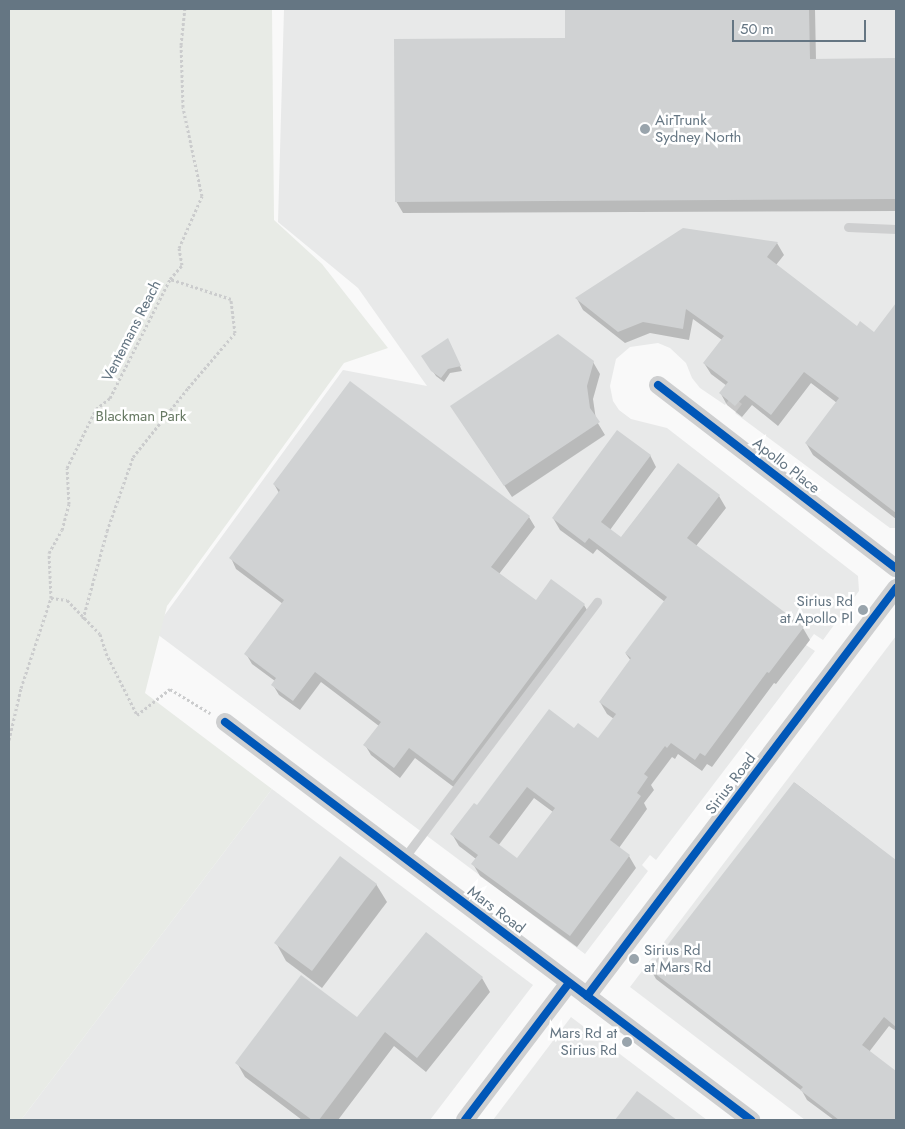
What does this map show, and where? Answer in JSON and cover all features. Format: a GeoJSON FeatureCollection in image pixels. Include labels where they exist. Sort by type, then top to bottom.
{"type":"FeatureCollection","features":[{"type":"Feature","properties":{"kind":"street","name":"Apollo Place"},"geometry":{"type":"LineString","coordinates":[[658,385],[896,568]]}},
{"type":"Feature","properties":{"kind":"street","name":"Sirius Road"},"geometry":{"type":"LineString","coordinates":[[587,996],[896,588]]}},
{"type":"Feature","properties":{"kind":"street","name":"Mars Road"},"geometry":{"type":"LineString","coordinates":[[225,722],[751,1120]]}},
{"type":"Feature","properties":{"kind":"street"},"geometry":{"type":"LineString","coordinates":[[465,1120],[569,983]]}},
{"type":"Feature","properties":{"kind":"lane"},"geometry":{"type":"LineString","coordinates":[[848,227],[896,229]]}},
{"type":"Feature","properties":{"kind":"lane"},"geometry":{"type":"LineString","coordinates":[[404,858],[597,602]]}},
{"type":"Feature","properties":{"kind":"path"},"geometry":{"type":"LineString","coordinates":[[84,619],[107,531],[133,457],[235,332],[231,300],[170,280]]}},
{"type":"Feature","properties":{"kind":"path"},"geometry":{"type":"LineString","coordinates":[[51,598],[67,600],[100,634],[106,653],[137,715],[170,689],[225,722]]}},
{"type":"Feature","properties":{"kind":"shaded area"},"geometry":{"type":"Polygon","coordinates":[[[284,9],[896,9],[896,528],[890,528],[735,413],[742,404],[732,396],[725,405],[700,388],[692,378],[686,363],[670,348],[658,343],[630,347],[616,359],[610,386],[613,401],[619,410],[631,419],[667,428],[858,576],[859,591],[823,640],[814,634],[806,645],[815,651],[656,860],[650,855],[642,865],[648,871],[585,954],[153,631],[343,370],[427,386],[358,288],[278,222],[284,9]]]}},
{"type":"Feature","properties":{"kind":"shaded area"},"geometry":{"type":"Polygon","coordinates":[[[896,636],[896,1120],[805,1120],[630,987],[896,636]]]}},
{"type":"Feature","properties":{"kind":"shaded area"},"geometry":{"type":"Polygon","coordinates":[[[272,789],[533,985],[430,1120],[21,1120],[272,789]]]}},
{"type":"Feature","properties":{"kind":"shaded area"},"geometry":{"type":"Polygon","coordinates":[[[571,1017],[707,1120],[493,1120],[571,1017]]]}},
{"type":"Feature","properties":{"kind":"green space","name":"Blackman Park"},"geometry":{"type":"Polygon","coordinates":[[[9,9],[272,9],[274,220],[322,264],[388,348],[344,363],[167,606],[145,693],[272,789],[21,1120],[9,1120],[9,9]]]}},
{"type":"Feature","properties":{"kind":"building","name":"AirTrunk Sydney North"},"geometry":{"type":"Polygon","coordinates":[[[565,9],[809,9],[810,59],[896,58],[896,199],[395,202],[394,39],[565,38],[565,9]]]}},
{"type":"Feature","properties":{"kind":"building"},"geometry":{"type":"Polygon","coordinates":[[[683,228],[778,242],[767,257],[857,326],[860,321],[874,332],[896,303],[896,513],[805,443],[839,398],[804,372],[771,415],[745,395],[735,406],[719,393],[728,382],[703,363],[724,336],[686,309],[683,329],[643,322],[618,332],[575,298],[683,228]]]}},
{"type":"Feature","properties":{"kind":"building"},"geometry":{"type":"Polygon","coordinates":[[[558,334],[594,361],[587,386],[590,408],[600,422],[504,486],[450,406],[558,334]]]}},
{"type":"Feature","properties":{"kind":"building"},"geometry":{"type":"Polygon","coordinates":[[[448,338],[461,366],[448,369],[441,378],[431,371],[421,356],[448,338]]]}},
{"type":"Feature","properties":{"kind":"building"},"geometry":{"type":"Polygon","coordinates":[[[350,381],[530,516],[491,567],[536,600],[551,579],[585,604],[453,781],[409,748],[394,768],[363,745],[381,722],[315,672],[293,701],[271,685],[276,678],[244,654],[284,600],[229,558],[280,490],[273,484],[350,381]]]}},
{"type":"Feature","properties":{"kind":"building"},"geometry":{"type":"Polygon","coordinates":[[[617,430],[651,455],[601,522],[621,537],[678,463],[720,495],[687,538],[804,627],[769,673],[767,672],[705,756],[700,753],[695,760],[671,743],[667,748],[665,746],[644,774],[648,777],[637,793],[641,796],[610,840],[630,855],[570,936],[471,864],[478,855],[450,834],[474,803],[477,805],[549,709],[574,728],[578,723],[598,738],[616,714],[599,702],[631,658],[625,653],[667,597],[589,538],[585,543],[552,518],[617,430]],[[527,787],[489,837],[517,858],[555,808],[527,787]]]}},
{"type":"Feature","properties":{"kind":"building"},"geometry":{"type":"Polygon","coordinates":[[[794,782],[896,860],[896,1027],[884,1017],[862,1045],[896,1071],[896,1120],[839,1120],[800,1090],[803,1087],[649,969],[794,782]]]}},
{"type":"Feature","properties":{"kind":"building"},"geometry":{"type":"Polygon","coordinates":[[[340,856],[377,884],[312,971],[274,943],[340,856]]]}},
{"type":"Feature","properties":{"kind":"building"},"geometry":{"type":"Polygon","coordinates":[[[426,932],[483,977],[417,1058],[385,1032],[319,1120],[312,1120],[235,1063],[301,975],[357,1017],[426,932]]]}},
{"type":"Feature","properties":{"kind":"building"},"geometry":{"type":"Polygon","coordinates":[[[637,1091],[677,1120],[615,1120],[637,1091]]]}},
{"type":"Feature","properties":{"kind":"cycle path"},"geometry":{"type":"LineString","coordinates":[[658,385],[896,568]]}},
{"type":"Feature","properties":{"kind":"cycle path"},"geometry":{"type":"LineString","coordinates":[[587,996],[896,588]]}},
{"type":"Feature","properties":{"kind":"cycle path"},"geometry":{"type":"LineString","coordinates":[[225,722],[751,1120]]}},
{"type":"Feature","properties":{"kind":"cycle path"},"geometry":{"type":"LineString","coordinates":[[465,1120],[569,983]]}},
{"type":"Feature","properties":{"kind":"place","name":"AirTrunk Sydney North"},"geometry":{"type":"Point","coordinates":[645,129]}},
{"type":"Feature","properties":{"kind":"place","name":"Sirius Rd at Apollo Pl"},"geometry":{"type":"Point","coordinates":[863,610]}},
{"type":"Feature","properties":{"kind":"place","name":"Sirius Rd at Mars Rd"},"geometry":{"type":"Point","coordinates":[634,959]}},
{"type":"Feature","properties":{"kind":"place","name":"Mars Rd at Sirius Rd"},"geometry":{"type":"Point","coordinates":[627,1042]}}]}
